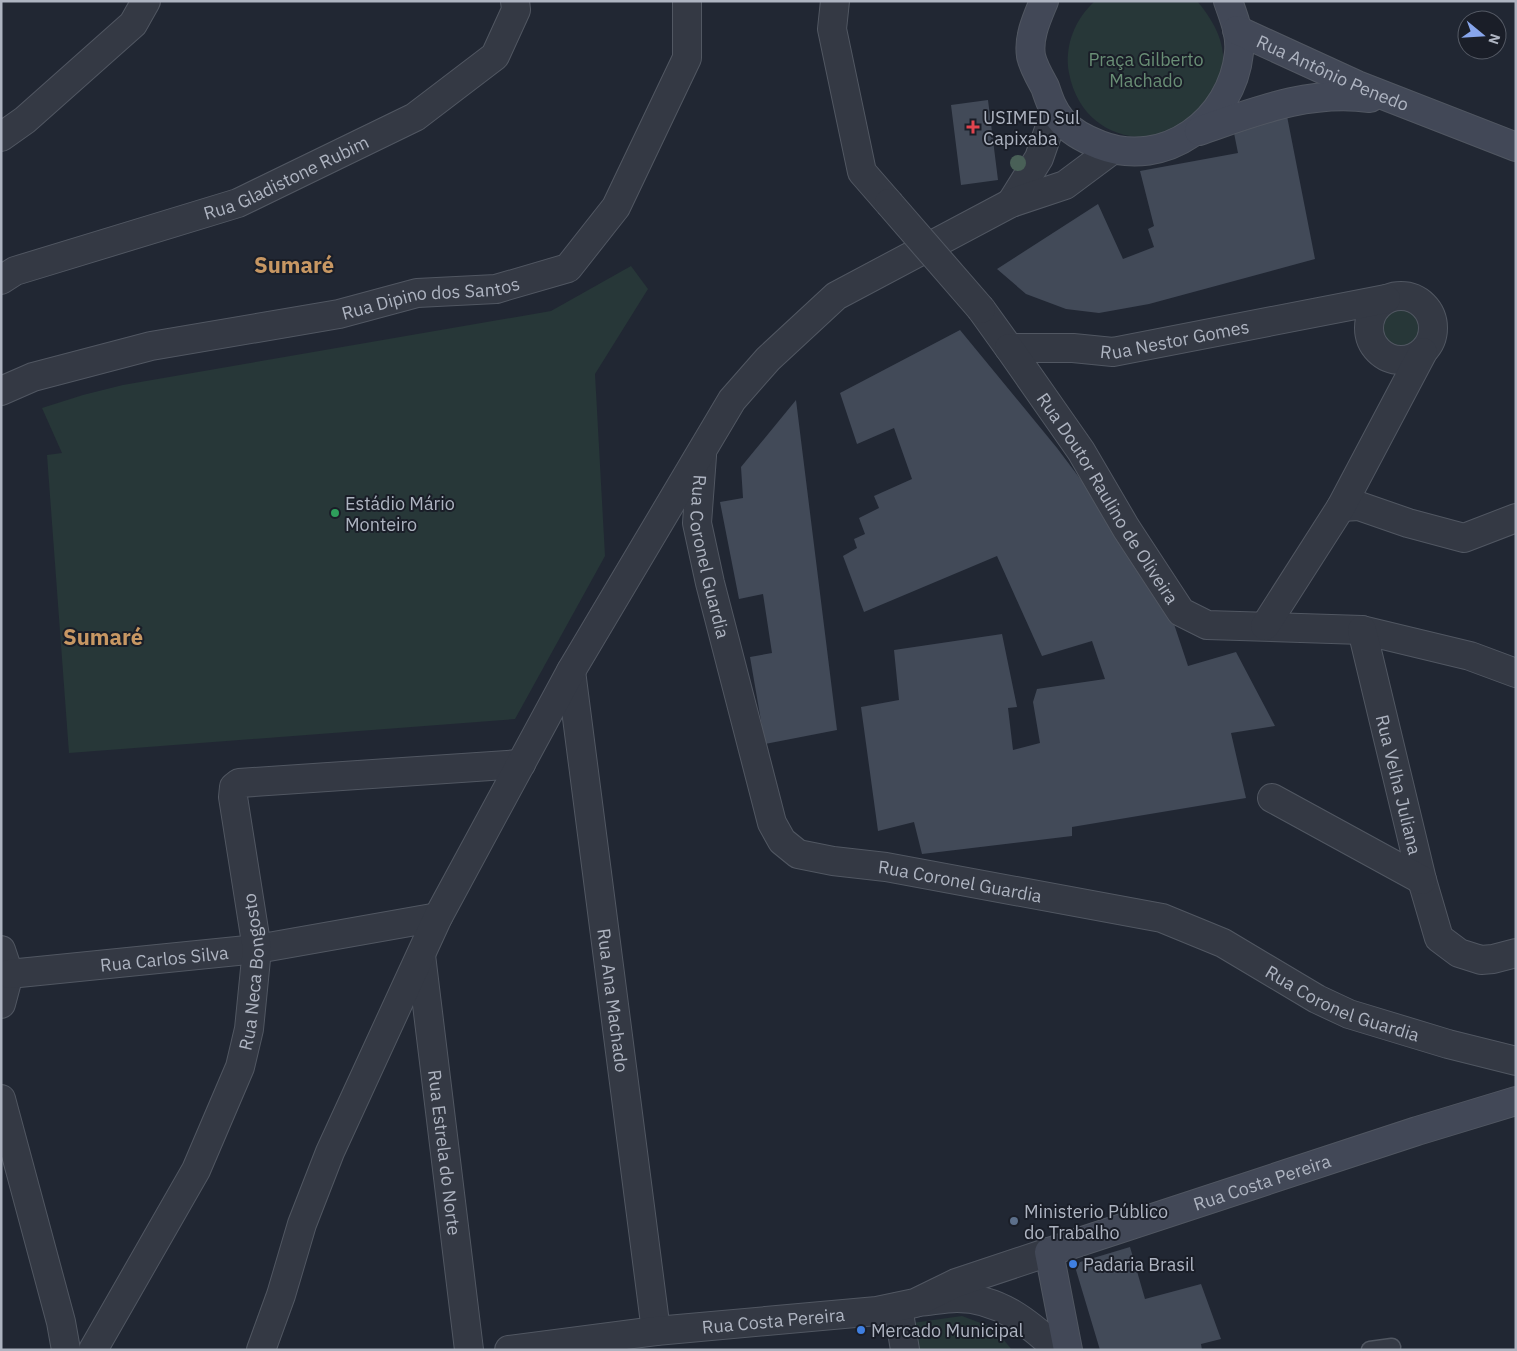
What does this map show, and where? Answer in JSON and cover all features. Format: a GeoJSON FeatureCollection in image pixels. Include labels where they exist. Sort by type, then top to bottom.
{"type":"FeatureCollection","features":[{"type":"Feature","properties":{"kind":"main road"},"geometry":{"type":"LineString","coordinates":[[1044,1],[1032,14],[1031,56],[1055,112],[1063,122],[1086,140],[1112,150],[1141,152],[1160,149],[1194,133],[1221,106],[1234,79],[1239,51],[1237,30],[1228,1]]}},
{"type":"Feature","properties":{"kind":"main road","name":"Rua Antônio Penedo"},"geometry":{"type":"LineString","coordinates":[[1237,30],[1357,86],[1399,102]]}},
{"type":"Feature","properties":{"kind":"main road","name":"Rua Antônio Penedo"},"geometry":{"type":"LineString","coordinates":[[1194,133],[1295,100],[1344,95],[1399,102]]}},
{"type":"Feature","properties":{"kind":"main road"},"geometry":{"type":"LineString","coordinates":[[1399,102],[1516,146]]}},
{"type":"Feature","properties":{"kind":"main road","name":"Rua Costa Pereira"},"geometry":{"type":"LineString","coordinates":[[1049,1252],[1416,1131],[1516,1102]]}},
{"type":"Feature","properties":{"kind":"main road"},"geometry":{"type":"LineString","coordinates":[[1049,1252],[1068,1350]]}},
{"type":"Feature","properties":{"kind":"street"},"geometry":{"type":"LineString","coordinates":[[1,137],[25,120],[133,24],[146,1]]}},
{"type":"Feature","properties":{"kind":"street","name":"Rua Gladistone Rubim"},"geometry":{"type":"LineString","coordinates":[[1,280],[15,271],[238,203],[415,116],[495,56],[516,10],[515,1]]}},
{"type":"Feature","properties":{"kind":"street","name":"Rua Dipino dos Santos"},"geometry":{"type":"LineString","coordinates":[[1,391],[33,377],[151,346],[339,314],[418,293],[496,289],[568,268],[616,207],[687,58],[687,1]]}},
{"type":"Feature","properties":{"kind":"street"},"geometry":{"type":"LineString","coordinates":[[835,1],[832,29],[862,172],[888,204],[982,309],[1009,348]]}},
{"type":"Feature","properties":{"kind":"street"},"geometry":{"type":"LineString","coordinates":[[1011,202],[1039,158],[1055,112]]}},
{"type":"Feature","properties":{"kind":"street"},"geometry":{"type":"LineString","coordinates":[[261,1350],[281,1295],[302,1224],[330,1152],[438,917],[571,671],[732,400],[768,359],[836,296],[1011,202],[1065,185],[1112,150]]}},
{"type":"Feature","properties":{"kind":"street"},"geometry":{"type":"LineString","coordinates":[[1266,626],[1341,507],[1423,352],[1430,343],[1433,332],[1432,321],[1427,308],[1410,297],[1404,295],[1386,299],[1375,308],[1369,320],[1368,333],[1372,344],[1387,358],[1406,361],[1423,352]]}},
{"type":"Feature","properties":{"kind":"street","name":"Rua Nestor Gomes"},"geometry":{"type":"LineString","coordinates":[[1009,348],[1073,348],[1113,352],[1386,299]]}},
{"type":"Feature","properties":{"kind":"street","name":"Rua Doutor Raulino de Oliveira"},"geometry":{"type":"LineString","coordinates":[[1009,348],[1081,451],[1126,528],[1181,612],[1207,625],[1362,630],[1470,656],[1516,673]]}},
{"type":"Feature","properties":{"kind":"street","name":"Rua Coronel Guardia"},"geometry":{"type":"LineString","coordinates":[[702,450],[697,523],[710,583],[772,823],[782,841],[798,854],[833,861],[886,867],[1162,918],[1223,943],[1317,999],[1349,1014],[1448,1044],[1516,1061]]}},
{"type":"Feature","properties":{"kind":"street"},"geometry":{"type":"LineString","coordinates":[[1341,507],[1359,506],[1408,523],[1464,538],[1516,518]]}},
{"type":"Feature","properties":{"kind":"street","name":"Rua Velha Juliana"},"geometry":{"type":"LineString","coordinates":[[1362,630],[1422,880],[1439,938],[1459,952],[1481,960],[1516,953]]}},
{"type":"Feature","properties":{"kind":"street","name":"Rua Ana Machado"},"geometry":{"type":"LineString","coordinates":[[571,671],[656,1331]]}},
{"type":"Feature","properties":{"kind":"street","name":"Rua Neca Bongosto"},"geometry":{"type":"LineString","coordinates":[[93,1350],[196,1170],[240,1067],[249,1029],[257,950],[233,798],[234,788],[239,783],[521,764]]}},
{"type":"Feature","properties":{"kind":"street"},"geometry":{"type":"LineString","coordinates":[[1272,798],[1422,880]]}},
{"type":"Feature","properties":{"kind":"street","name":"Rua Carlos Silva"},"geometry":{"type":"LineString","coordinates":[[5,962],[257,950],[438,917]]}},
{"type":"Feature","properties":{"kind":"street","name":"Rua Estrela do Norte"},"geometry":{"type":"LineString","coordinates":[[421,955],[469,1350]]}},
{"type":"Feature","properties":{"kind":"street"},"geometry":{"type":"LineString","coordinates":[[1,1004],[5,962]]}},
{"type":"Feature","properties":{"kind":"street"},"geometry":{"type":"LineString","coordinates":[[1,1099],[61,1322],[66,1350]]}},
{"type":"Feature","properties":{"kind":"street","name":"Rua Costa Pereira"},"geometry":{"type":"LineString","coordinates":[[509,1350],[656,1331],[877,1311],[906,1305],[956,1283],[1049,1252]]}},
{"type":"Feature","properties":{"kind":"street"},"geometry":{"type":"LineString","coordinates":[[905,1350],[906,1305],[958,1298],[983,1302],[1012,1312],[1027,1322],[1058,1350]]}},
{"type":"Feature","properties":{"kind":"lane"},"geometry":{"type":"LineString","coordinates":[[1370,1350],[1392,1347]]}},
{"type":"Feature","properties":{"kind":"green space","name":"Praça Gilberto Machado"},"geometry":{"type":"Polygon","coordinates":[[[1095,1],[1197,1],[1207,14],[1220,41],[1223,68],[1212,96],[1188,125],[1167,134],[1148,137],[1130,136],[1113,131],[1098,122],[1085,109],[1075,93],[1069,73],[1068,53],[1077,25],[1095,1]]]}},
{"type":"Feature","properties":{"kind":"green space","name":"Estádio Mário Monteiro"},"geometry":{"type":"Polygon","coordinates":[[[631,266],[648,289],[595,374],[605,556],[515,719],[69,753],[47,455],[62,453],[42,408],[123,385],[551,311],[631,266]]]}},
{"type":"Feature","properties":{"kind":"green space"},"geometry":{"type":"Polygon","coordinates":[[[1398,309],[1406,309],[1417,315],[1423,330],[1417,345],[1406,351],[1398,351],[1387,345],[1381,334],[1381,326],[1387,315],[1398,309]]]}},
{"type":"Feature","properties":{"kind":"green space"},"geometry":{"type":"Polygon","coordinates":[[[962,1316],[994,1328],[1012,1350],[910,1350],[905,1324],[962,1316]]]}},
{"type":"Feature","properties":{"kind":"building","name":"USIMED Sul Capixaba"},"geometry":{"type":"Polygon","coordinates":[[[988,100],[998,180],[961,185],[951,105],[988,100]]]}},
{"type":"Feature","properties":{"kind":"building"},"geometry":{"type":"Polygon","coordinates":[[[1287,116],[1315,259],[1149,304],[1099,313],[1066,309],[1026,294],[997,269],[1098,204],[1123,259],[1154,247],[1148,229],[1154,226],[1140,171],[1238,153],[1233,128],[1287,116]]]}},
{"type":"Feature","properties":{"kind":"building"},"geometry":{"type":"Polygon","coordinates":[[[960,330],[1057,448],[1121,533],[1171,615],[1188,666],[1236,652],[1275,726],[1231,733],[1246,798],[1072,827],[1072,836],[922,854],[914,822],[878,831],[861,707],[899,700],[894,650],[1002,634],[1017,707],[1008,708],[1013,750],[1040,743],[1033,702],[1037,689],[1105,679],[1092,641],[1042,656],[997,556],[864,612],[843,556],[857,548],[854,539],[865,534],[859,518],[879,508],[874,496],[912,479],[894,428],[857,444],[840,393],[960,330]]]}},
{"type":"Feature","properties":{"kind":"building"},"geometry":{"type":"Polygon","coordinates":[[[796,400],[837,730],[765,744],[750,657],[772,653],[763,594],[739,599],[720,502],[743,498],[741,467],[796,400]]]}},
{"type":"Feature","properties":{"kind":"building"},"geometry":{"type":"Polygon","coordinates":[[[1130,1247],[1145,1299],[1201,1284],[1221,1339],[1201,1344],[1202,1350],[1100,1350],[1076,1270],[1080,1262],[1130,1247]]]}},
{"type":"Feature","properties":{"kind":"place","name":"USIMED Sul Capixaba"},"geometry":{"type":"Point","coordinates":[973,127]}},
{"type":"Feature","properties":{"kind":"place","name":"Estádio Mário Monteiro"},"geometry":{"type":"Point","coordinates":[335,513]}},
{"type":"Feature","properties":{"kind":"place","name":"Ministerio Público do Trabalho"},"geometry":{"type":"Point","coordinates":[1014,1221]}},
{"type":"Feature","properties":{"kind":"place","name":"Padaria Brasil"},"geometry":{"type":"Point","coordinates":[1073,1264]}},
{"type":"Feature","properties":{"kind":"place","name":"Mercado Municipal"},"geometry":{"type":"Point","coordinates":[861,1330]}},
{"type":"Feature","properties":{"kind":"district","name":"Sumaré"},"geometry":{"type":"Point","coordinates":[294,264]}},
{"type":"Feature","properties":{"kind":"district","name":"Sumaré"},"geometry":{"type":"Point","coordinates":[103,636]}}]}
